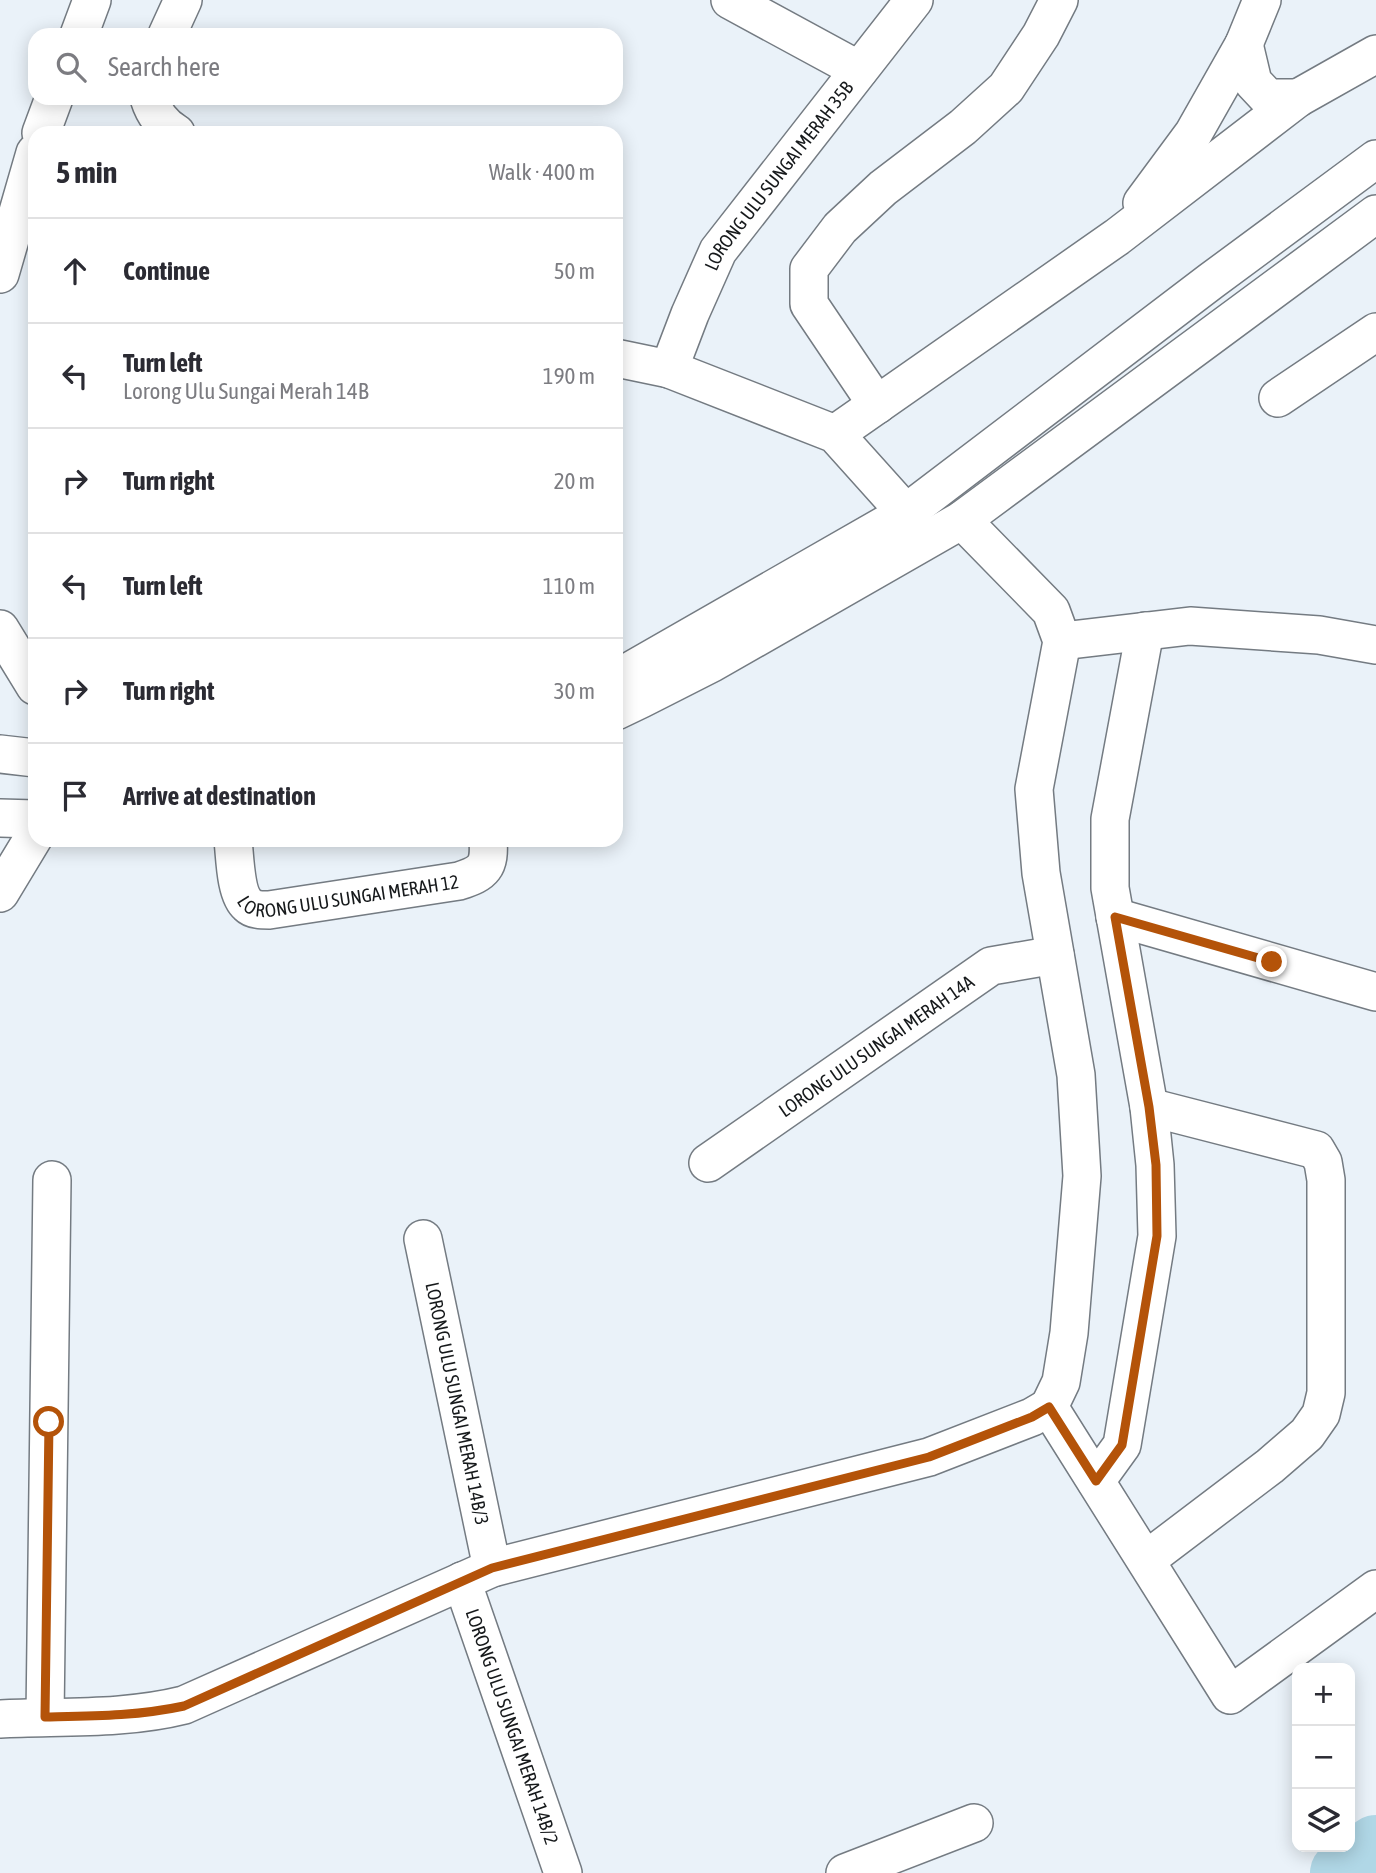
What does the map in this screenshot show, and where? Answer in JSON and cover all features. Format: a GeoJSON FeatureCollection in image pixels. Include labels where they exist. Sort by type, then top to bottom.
{"type":"FeatureCollection","features":[{"type":"Feature","properties":{"kind":"street"},"geometry":{"type":"LineString","coordinates":[[82,28],[92,0]]}},
{"type":"Feature","properties":{"kind":"street"},"geometry":{"type":"LineString","coordinates":[[170,28],[183,0]]}},
{"type":"Feature","properties":{"kind":"street"},"geometry":{"type":"LineString","coordinates":[[730,0],[859,70]]}},
{"type":"Feature","properties":{"kind":"street","name":"LORONG ULU SUNGAI MERAH 35B"},"geometry":{"type":"LineString","coordinates":[[669,369],[718,251],[914,0]]}},
{"type":"Feature","properties":{"kind":"street"},"geometry":{"type":"LineString","coordinates":[[877,405],[809,304],[809,269],[840,228],[883,188],[963,127],[1006,89],[1041,35],[1059,0]]}},
{"type":"Feature","properties":{"kind":"street"},"geometry":{"type":"LineString","coordinates":[[1116,237],[1193,134],[1244,44],[1262,0]]}},
{"type":"Feature","properties":{"kind":"street"},"geometry":{"type":"LineString","coordinates":[[1244,44],[1253,82],[1268,97],[1298,97]]}},
{"type":"Feature","properties":{"kind":"street"},"geometry":{"type":"LineString","coordinates":[[835,434],[1116,237],[1298,97],[1376,54]]}},
{"type":"Feature","properties":{"kind":"street"},"geometry":{"type":"LineString","coordinates":[[44,126],[51,105]]}},
{"type":"Feature","properties":{"kind":"street"},"geometry":{"type":"LineString","coordinates":[[152,105],[155,114],[167,126]]}},
{"type":"Feature","properties":{"kind":"street"},"geometry":{"type":"LineString","coordinates":[[623,675],[906,513],[1376,159]]}},
{"type":"Feature","properties":{"kind":"street"},"geometry":{"type":"LineString","coordinates":[[0,274],[28,177]]}},
{"type":"Feature","properties":{"kind":"street"},"geometry":{"type":"LineString","coordinates":[[623,708],[712,663],[962,520],[1376,214]]}},
{"type":"Feature","properties":{"kind":"street"},"geometry":{"type":"LineString","coordinates":[[1278,398],[1376,332]]}},
{"type":"Feature","properties":{"kind":"street"},"geometry":{"type":"LineString","coordinates":[[623,359],[669,369],[835,434],[906,513]]}},
{"type":"Feature","properties":{"kind":"street"},"geometry":{"type":"LineString","coordinates":[[0,1719],[131,1715],[184,1706],[477,1574],[929,1457],[1032,1417],[1049,1407],[1060,1382],[1069,1333],[1082,1176],[1076,1075],[1041,873],[1034,789],[1062,641],[1051,611],[962,520]]}},
{"type":"Feature","properties":{"kind":"street"},"geometry":{"type":"LineString","coordinates":[[1062,641],[1190,626],[1319,635],[1376,645]]}},
{"type":"Feature","properties":{"kind":"street"},"geometry":{"type":"LineString","coordinates":[[0,629],[28,674]]}},
{"type":"Feature","properties":{"kind":"street"},"geometry":{"type":"LineString","coordinates":[[1096,1481],[1122,1445],[1157,1236],[1156,1165],[1149,1107],[1110,888],[1110,819],[1145,631]]}},
{"type":"Feature","properties":{"kind":"street"},"geometry":{"type":"LineString","coordinates":[[0,754],[28,757]]}},
{"type":"Feature","properties":{"kind":"street"},"geometry":{"type":"LineString","coordinates":[[0,818],[28,819]]}},
{"type":"Feature","properties":{"kind":"street"},"geometry":{"type":"LineString","coordinates":[[0,893],[28,847]]}},
{"type":"Feature","properties":{"kind":"street","name":"LORONG ULU SUNGAI MERAH 12"},"geometry":{"type":"LineString","coordinates":[[234,847],[242,897],[248,906],[269,910],[459,881],[480,874],[486,865],[488,847]]}},
{"type":"Feature","properties":{"kind":"street"},"geometry":{"type":"LineString","coordinates":[[1115,917],[1376,992]]}},
{"type":"Feature","properties":{"kind":"street","name":"LORONG ULU SUNGAI MERAH 14A"},"geometry":{"type":"LineString","coordinates":[[708,1163],[991,966],[1055,955]]}},
{"type":"Feature","properties":{"kind":"street"},"geometry":{"type":"LineString","coordinates":[[1146,1560],[1270,1466],[1307,1434],[1321,1414],[1326,1393],[1326,1180],[1323,1162],[1315,1150],[1149,1107]]}},
{"type":"Feature","properties":{"kind":"street"},"geometry":{"type":"LineString","coordinates":[[45,1717],[52,1180]]}},
{"type":"Feature","properties":{"kind":"street","name":"LORONG ULU SUNGAI MERAH 14B/3"},"geometry":{"type":"LineString","coordinates":[[423,1239],[477,1574]]}},
{"type":"Feature","properties":{"kind":"street"},"geometry":{"type":"LineString","coordinates":[[1049,1407],[1230,1695],[1376,1589]]}},
{"type":"Feature","properties":{"kind":"street","name":"LORONG ULU SUNGAI MERAH 14B/2"},"geometry":{"type":"LineString","coordinates":[[477,1574],[563,1873]]}},
{"type":"Feature","properties":{"kind":"street"},"geometry":{"type":"LineString","coordinates":[[845,1873],[974,1824]]}},
{"type":"Feature","properties":{"kind":"waterway"},"geometry":{"type":"LineString","coordinates":[[1343,1873],[1376,1848]]}},
{"type":"Feature","properties":{"kind":"route"},"geometry":{"type":"LineString","coordinates":[[49,1422],[45,1717],[131,1715],[184,1706],[492,1568],[929,1457],[1032,1417],[1049,1407],[1096,1481],[1122,1445],[1157,1236],[1156,1165],[1149,1107],[1115,917],[1272,962]]}}]}
